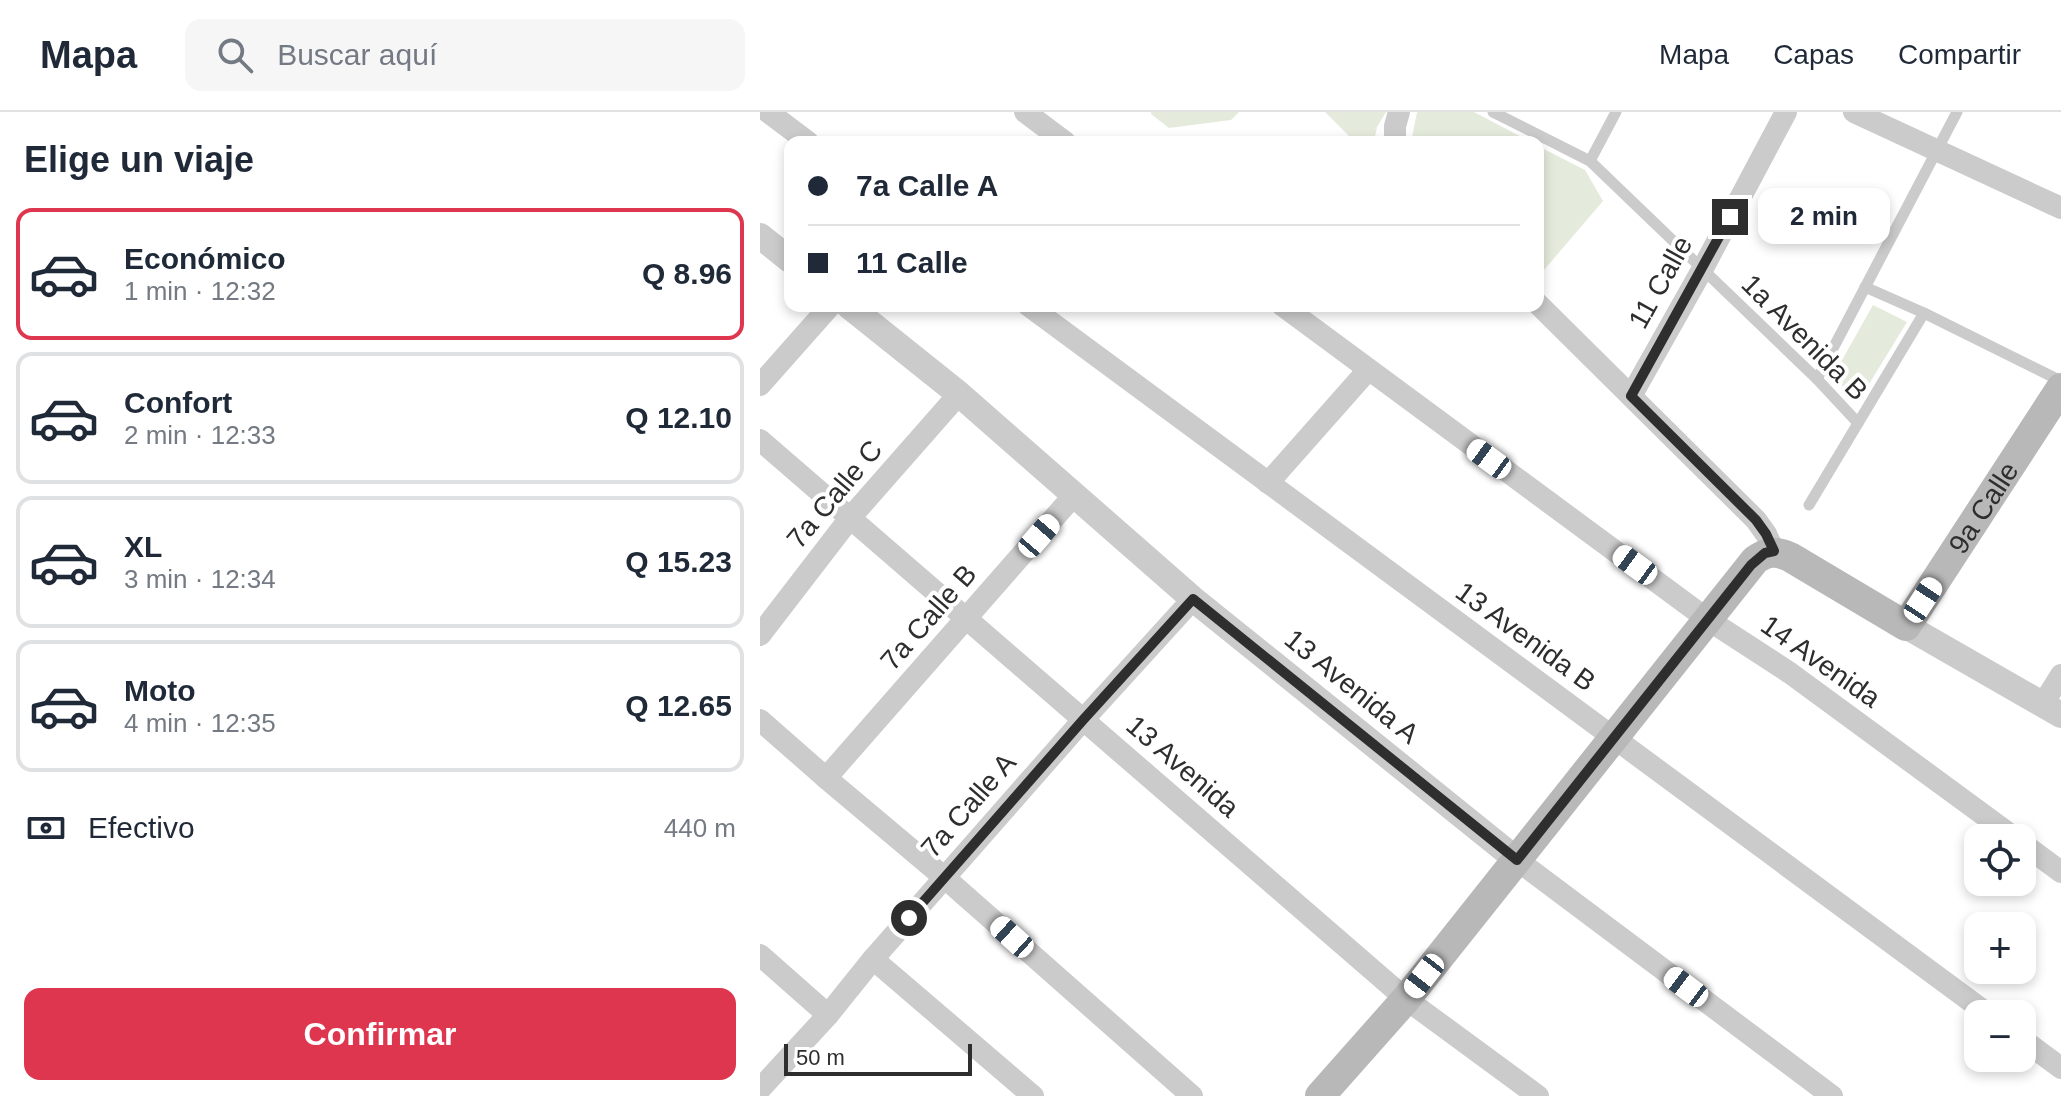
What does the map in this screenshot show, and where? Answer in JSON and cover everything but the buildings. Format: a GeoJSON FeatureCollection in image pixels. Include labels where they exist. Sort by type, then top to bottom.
{"type":"FeatureCollection","features":[{"type":"Feature","properties":{"kind":"main road","name":"9a Calle"},"geometry":{"type":"LineString","coordinates":[[1906,626],[2061,388]]}},
{"type":"Feature","properties":{"kind":"main road"},"geometry":{"type":"LineString","coordinates":[[1320,1096],[1406,999],[1707,619],[1751,565],[1765,553],[1774,551],[1797,561],[1906,626]]}},
{"type":"Feature","properties":{"kind":"street"},"geometry":{"type":"LineString","coordinates":[[768,112],[800,136]]}},
{"type":"Feature","properties":{"kind":"street"},"geometry":{"type":"LineString","coordinates":[[1025,112],[1057,136]]}},
{"type":"Feature","properties":{"kind":"street"},"geometry":{"type":"LineString","coordinates":[[1395,136],[1399,112]]}},
{"type":"Feature","properties":{"kind":"street","name":"11 Calle"},"geometry":{"type":"LineString","coordinates":[[1631,396],[1786,112]]}},
{"type":"Feature","properties":{"kind":"street"},"geometry":{"type":"LineString","coordinates":[[1854,112],[2061,208]]}},
{"type":"Feature","properties":{"kind":"street"},"geometry":{"type":"LineString","coordinates":[[760,236],[784,255]]}},
{"type":"Feature","properties":{"kind":"street"},"geometry":{"type":"LineString","coordinates":[[1544,310],[1756,520],[1774,551]]}},
{"type":"Feature","properties":{"kind":"street"},"geometry":{"type":"LineString","coordinates":[[760,385],[825,312]]}},
{"type":"Feature","properties":{"kind":"street","name":"13 Avenida A"},"geometry":{"type":"LineString","coordinates":[[856,312],[959,394],[1193,599],[1517,860],[1832,1096]]}},
{"type":"Feature","properties":{"kind":"street","name":"13 Avenida B"},"geometry":{"type":"LineString","coordinates":[[1037,312],[1969,1000]]}},
{"type":"Feature","properties":{"kind":"street","name":"14 Avenida"},"geometry":{"type":"LineString","coordinates":[[1291,312],[1707,619],[1790,673],[1996,824]]}},
{"type":"Feature","properties":{"kind":"street"},"geometry":{"type":"LineString","coordinates":[[1268,483],[1368,370]]}},
{"type":"Feature","properties":{"kind":"street","name":"7a Calle C"},"geometry":{"type":"LineString","coordinates":[[760,635],[850,518],[959,394]]}},
{"type":"Feature","properties":{"kind":"street","name":"13 Avenida"},"geometry":{"type":"LineString","coordinates":[[760,440],[1406,999],[1538,1096]]}},
{"type":"Feature","properties":{"kind":"street","name":"7a Calle B"},"geometry":{"type":"LineString","coordinates":[[826,778],[1075,494]]}},
{"type":"Feature","properties":{"kind":"street","name":"7a Calle A"},"geometry":{"type":"LineString","coordinates":[[760,1089],[1193,599]]}},
{"type":"Feature","properties":{"kind":"street"},"geometry":{"type":"LineString","coordinates":[[1906,626],[2052,710],[2061,675]]}},
{"type":"Feature","properties":{"kind":"street"},"geometry":{"type":"LineString","coordinates":[[760,720],[1192,1096]]}},
{"type":"Feature","properties":{"kind":"street"},"geometry":{"type":"LineString","coordinates":[[2036,853],[2061,872]]}},
{"type":"Feature","properties":{"kind":"street"},"geometry":{"type":"LineString","coordinates":[[760,955],[828,1015]]}},
{"type":"Feature","properties":{"kind":"street"},"geometry":{"type":"LineString","coordinates":[[873,959],[1033,1096]]}},
{"type":"Feature","properties":{"kind":"street"},"geometry":{"type":"LineString","coordinates":[[2036,1049],[2061,1068]]}},
{"type":"Feature","properties":{"kind":"lane","name":"1a Avenida B"},"geometry":{"type":"LineString","coordinates":[[1493,112],[1541,136]]}},
{"type":"Feature","properties":{"kind":"lane"},"geometry":{"type":"LineString","coordinates":[[1590,161],[1616,112]]}},
{"type":"Feature","properties":{"kind":"lane"},"geometry":{"type":"LineString","coordinates":[[1817,379],[1957,112]]}},
{"type":"Feature","properties":{"kind":"lane","name":"1a Avenida B"},"geometry":{"type":"LineString","coordinates":[[1544,138],[1590,161],[1817,379],[1858,423]]}},
{"type":"Feature","properties":{"kind":"lane"},"geometry":{"type":"LineString","coordinates":[[1865,287],[2061,381]]}},
{"type":"Feature","properties":{"kind":"lane"},"geometry":{"type":"LineString","coordinates":[[1809,505],[1924,313]]}},
{"type":"Feature","properties":{"kind":"green space"},"geometry":{"type":"Polygon","coordinates":[[[1151,112],[1239,112],[1231,120],[1169,128],[1151,112]]]}},
{"type":"Feature","properties":{"kind":"green space"},"geometry":{"type":"Polygon","coordinates":[[[1325,112],[1386,112],[1375,136],[1349,136],[1325,112]]]}},
{"type":"Feature","properties":{"kind":"green space"},"geometry":{"type":"Polygon","coordinates":[[[1417,112],[1474,112],[1520,136],[1412,136],[1417,112]]]}},
{"type":"Feature","properties":{"kind":"green space"},"geometry":{"type":"Polygon","coordinates":[[[1544,149],[1585,170],[1603,201],[1544,270],[1544,149]]]}},
{"type":"Feature","properties":{"kind":"green space"},"geometry":{"type":"Polygon","coordinates":[[[1873,305],[1907,322],[1858,402],[1833,376],[1873,305]]]}},
{"type":"Feature","properties":{"kind":"route"},"geometry":{"type":"LineString","coordinates":[[909,918],[1193,599],[1517,860],[1755,560],[1774,551],[1756,520],[1631,396],[1730,217]]}}]}
